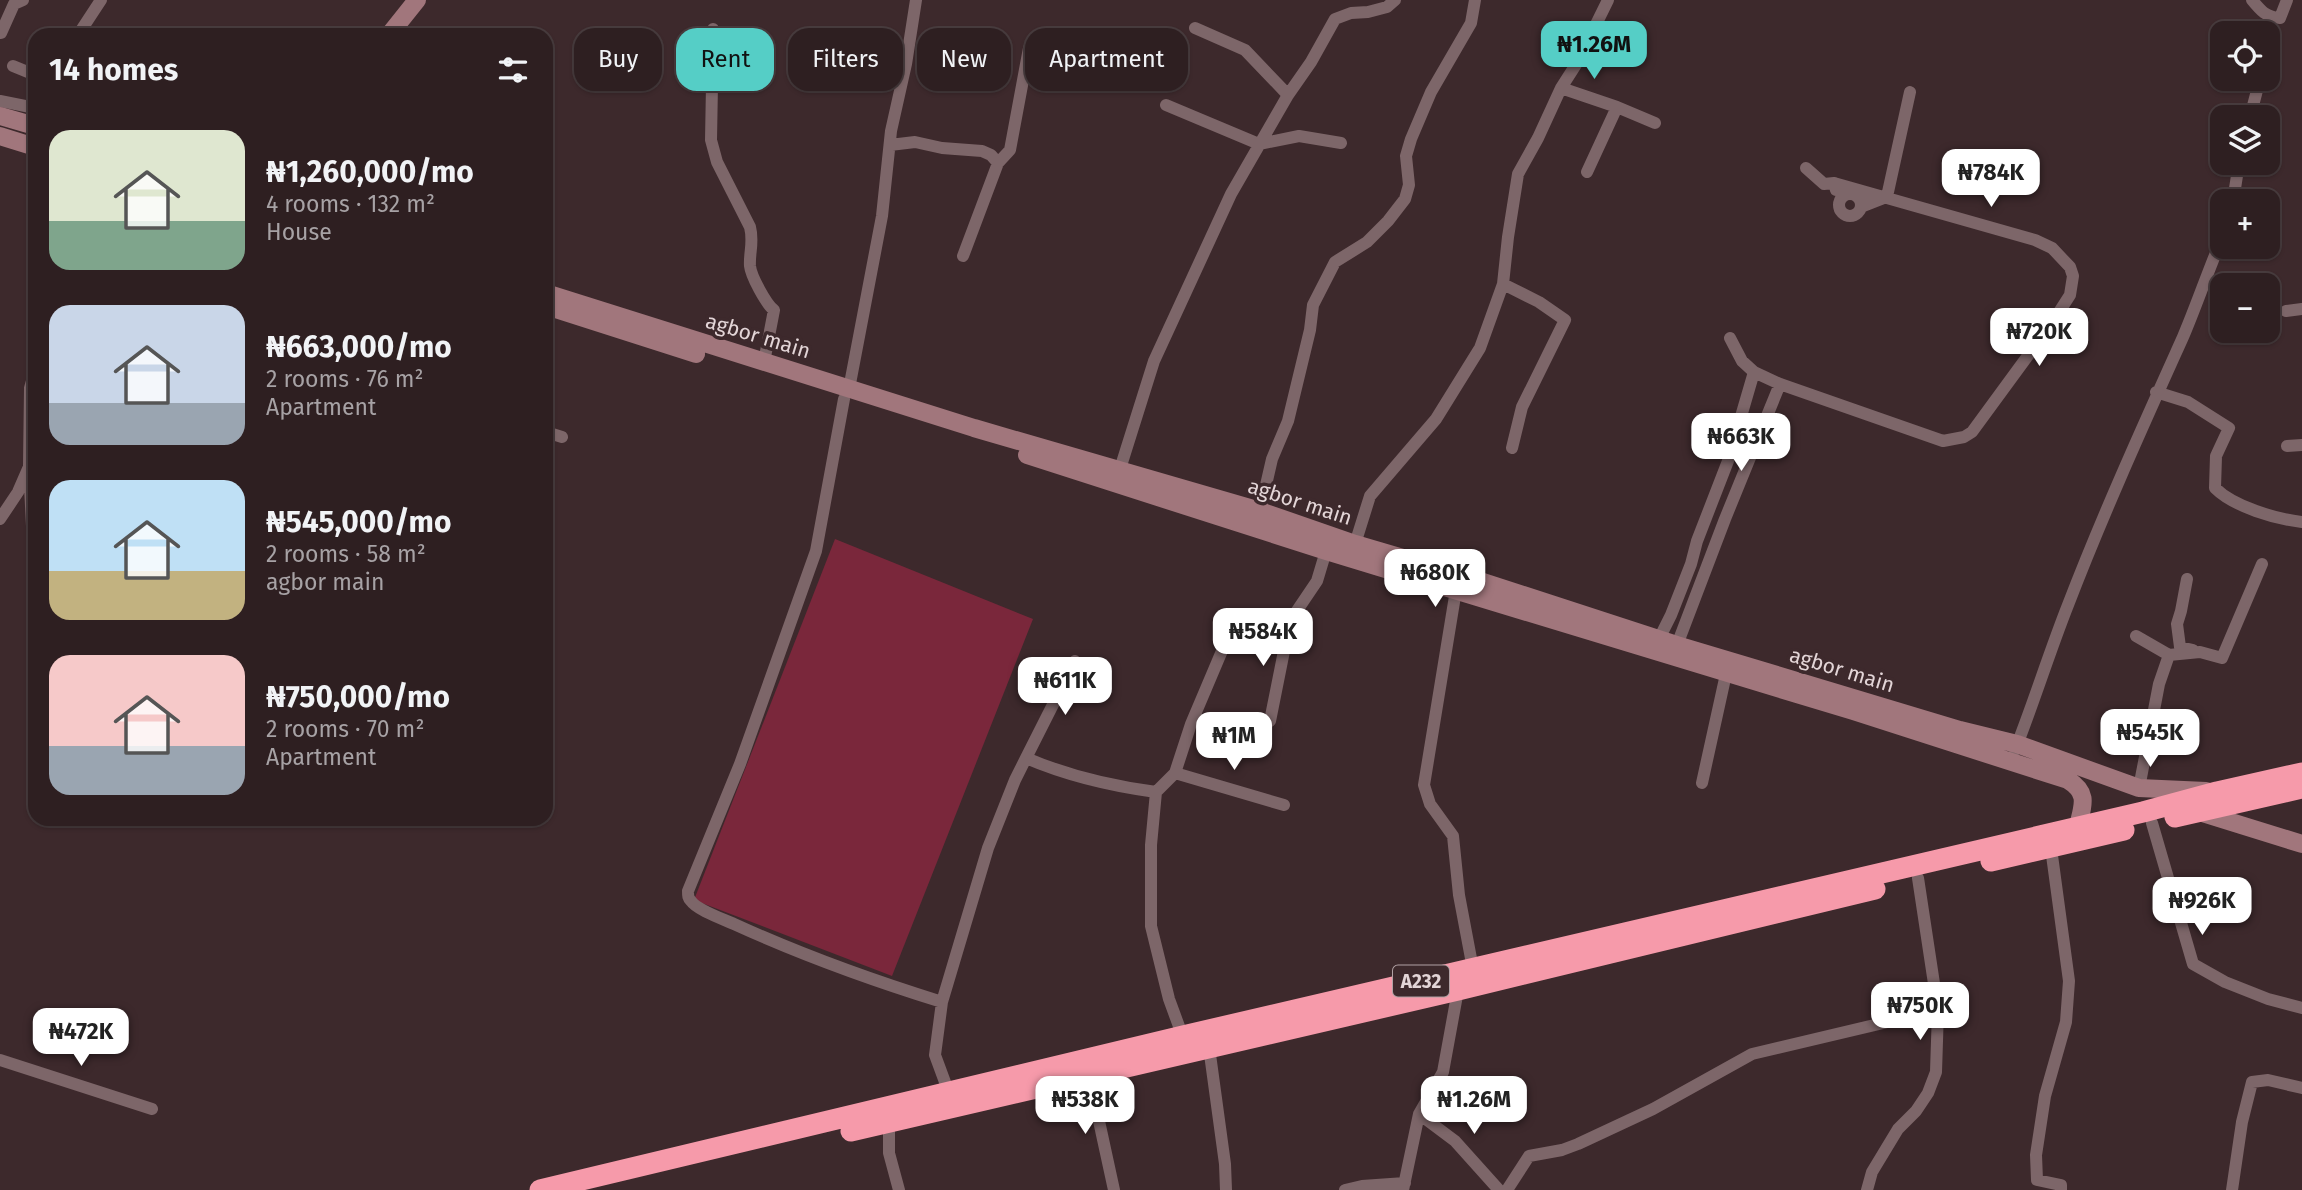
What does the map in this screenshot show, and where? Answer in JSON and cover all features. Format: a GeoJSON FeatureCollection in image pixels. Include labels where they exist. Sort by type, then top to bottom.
{"type":"FeatureCollection","features":[{"type":"Feature","properties":{"kind":"highway","name":"A232"},"geometry":{"type":"LineString","coordinates":[[540,1190],[949,1093],[1185,1044],[1473,969],[2302,773]]}},
{"type":"Feature","properties":{"kind":"highway","name":"A232"},"geometry":{"type":"LineString","coordinates":[[596,1190],[1089,1075],[1185,1044],[1209,1047],[1458,990],[2302,788]]}},
{"type":"Feature","properties":{"kind":"main road"},"geometry":{"type":"LineString","coordinates":[[394,28],[416,0]]}},
{"type":"Feature","properties":{"kind":"main road"},"geometry":{"type":"LineString","coordinates":[[0,116],[28,118]]}},
{"type":"Feature","properties":{"kind":"main road"},"geometry":{"type":"LineString","coordinates":[[0,136],[28,145]]}},
{"type":"Feature","properties":{"kind":"main road","name":"agbor main"},"geometry":{"type":"LineString","coordinates":[[553,295],[764,362],[847,394],[1326,551],[1853,711],[2010,762],[2074,774]]}},
{"type":"Feature","properties":{"kind":"main road","name":"agbor main"},"geometry":{"type":"LineString","coordinates":[[553,308],[1260,511],[1355,544],[1474,579],[1677,645],[1735,660],[1960,730],[2017,744],[2074,774]]}},
{"type":"Feature","properties":{"kind":"main road"},"geometry":{"type":"LineString","coordinates":[[2074,774],[2139,788],[2217,792]]}},
{"type":"Feature","properties":{"kind":"main road"},"geometry":{"type":"LineString","coordinates":[[2074,774],[2084,798],[2078,826]]}},
{"type":"Feature","properties":{"kind":"main road"},"geometry":{"type":"LineString","coordinates":[[2199,812],[2302,844]]}},
{"type":"Feature","properties":{"kind":"street"},"geometry":{"type":"LineString","coordinates":[[1,33],[14,4],[23,0]]}},
{"type":"Feature","properties":{"kind":"street"},"geometry":{"type":"LineString","coordinates":[[83,28],[101,0]]}},
{"type":"Feature","properties":{"kind":"street"},"geometry":{"type":"LineString","coordinates":[[916,0],[890,145],[882,216],[816,551],[740,764],[688,891],[688,898],[716,916],[784,946],[869,980],[942,1003]]}},
{"type":"Feature","properties":{"kind":"street"},"geometry":{"type":"LineString","coordinates":[[1120,469],[1154,361],[1231,194],[1259,144],[1335,19],[1353,6],[1368,12],[1387,7],[1395,0]]}},
{"type":"Feature","properties":{"kind":"street"},"geometry":{"type":"LineString","coordinates":[[1260,511],[1272,459],[1287,421],[1310,330],[1313,305],[1335,262],[1367,242],[1405,199],[1409,185],[1406,156],[1410,139],[1431,92],[1471,23],[1475,0]]}},
{"type":"Feature","properties":{"kind":"street"},"geometry":{"type":"LineString","coordinates":[[1355,544],[1370,496],[1436,419],[1480,348],[1503,284],[1507,237],[1518,174],[1608,0]]}},
{"type":"Feature","properties":{"kind":"street"},"geometry":{"type":"LineString","coordinates":[[2252,0],[2270,17],[2280,18],[2287,0]]}},
{"type":"Feature","properties":{"kind":"street"},"geometry":{"type":"LineString","coordinates":[[2270,17],[2270,21]]}},
{"type":"Feature","properties":{"kind":"street"},"geometry":{"type":"LineString","coordinates":[[1195,28],[1245,50],[1288,95]]}},
{"type":"Feature","properties":{"kind":"street"},"geometry":{"type":"LineString","coordinates":[[13,66],[28,72]]}},
{"type":"Feature","properties":{"kind":"street"},"geometry":{"type":"LineString","coordinates":[[963,256],[998,163],[1010,150],[1025,69]]}},
{"type":"Feature","properties":{"kind":"street"},"geometry":{"type":"LineString","coordinates":[[1561,88],[1655,123]]}},
{"type":"Feature","properties":{"kind":"street"},"geometry":{"type":"LineString","coordinates":[[712,91],[711,140],[717,162],[750,227],[753,239],[749,264],[751,274],[767,304],[774,310],[764,362]]}},
{"type":"Feature","properties":{"kind":"street"},"geometry":{"type":"LineString","coordinates":[[1834,183],[1840,200],[1846,195],[1853,195],[1860,199],[1861,207],[1884,198],[1888,192],[1910,92]]}},
{"type":"Feature","properties":{"kind":"street"},"geometry":{"type":"LineString","coordinates":[[0,100],[28,116]]}},
{"type":"Feature","properties":{"kind":"street"},"geometry":{"type":"LineString","coordinates":[[1166,106],[1259,144],[1299,136],[1341,143]]}},
{"type":"Feature","properties":{"kind":"street"},"geometry":{"type":"LineString","coordinates":[[1587,172],[1617,107]]}},
{"type":"Feature","properties":{"kind":"street"},"geometry":{"type":"LineString","coordinates":[[890,145],[915,142],[942,148],[982,151],[991,155],[998,163]]}},
{"type":"Feature","properties":{"kind":"street"},"geometry":{"type":"LineString","coordinates":[[1730,338],[1742,362],[1754,372],[1780,384],[1943,441],[1964,437],[1972,432],[2070,295],[2073,276],[2070,267],[2045,243],[1834,183],[1824,184],[1806,168]]}},
{"type":"Feature","properties":{"kind":"street"},"geometry":{"type":"LineString","coordinates":[[2010,762],[2067,606],[2108,504],[2214,259]]}},
{"type":"Feature","properties":{"kind":"street"},"geometry":{"type":"LineString","coordinates":[[1503,284],[1539,302],[1565,320],[1522,407],[1512,449]]}},
{"type":"Feature","properties":{"kind":"street"},"geometry":{"type":"LineString","coordinates":[[2286,311],[2302,309]]}},
{"type":"Feature","properties":{"kind":"street"},"geometry":{"type":"LineString","coordinates":[[1659,639],[1691,564],[1697,541],[1728,461],[1754,372]]}},
{"type":"Feature","properties":{"kind":"street"},"geometry":{"type":"LineString","coordinates":[[1677,645],[1780,384]]}},
{"type":"Feature","properties":{"kind":"street"},"geometry":{"type":"LineString","coordinates":[[2156,392],[2188,402],[2229,429],[2216,456],[2214,473],[2215,488],[2223,496],[2248,508],[2289,521],[2302,522]]}},
{"type":"Feature","properties":{"kind":"street"},"geometry":{"type":"LineString","coordinates":[[553,434],[562,437]]}},
{"type":"Feature","properties":{"kind":"street"},"geometry":{"type":"LineString","coordinates":[[2287,446],[2302,445]]}},
{"type":"Feature","properties":{"kind":"street"},"geometry":{"type":"LineString","coordinates":[[0,519],[18,492],[28,468]]}},
{"type":"Feature","properties":{"kind":"street"},"geometry":{"type":"LineString","coordinates":[[1269,721],[1290,621],[1317,581],[1326,551]]}},
{"type":"Feature","properties":{"kind":"street"},"geometry":{"type":"LineString","coordinates":[[2187,579],[2177,624],[2180,647],[2222,659],[2262,564]]}},
{"type":"Feature","properties":{"kind":"street"},"geometry":{"type":"LineString","coordinates":[[1456,590],[1423,785],[1430,804],[1453,836],[1473,969]]}},
{"type":"Feature","properties":{"kind":"street"},"geometry":{"type":"LineString","coordinates":[[1185,1044],[1169,999],[1151,926],[1151,845],[1156,792],[1175,773],[1191,724],[1227,639],[1231,621],[1242,614],[1290,621]]}},
{"type":"Feature","properties":{"kind":"street"},"geometry":{"type":"LineString","coordinates":[[2136,636],[2169,655],[2200,652]]}},
{"type":"Feature","properties":{"kind":"street"},"geometry":{"type":"LineString","coordinates":[[2139,788],[2159,684],[2169,655]]}},
{"type":"Feature","properties":{"kind":"street"},"geometry":{"type":"LineString","coordinates":[[949,1093],[935,1055],[942,1003],[988,848],[1026,758],[1075,660]]}},
{"type":"Feature","properties":{"kind":"street"},"geometry":{"type":"LineString","coordinates":[[1702,783],[1726,674]]}},
{"type":"Feature","properties":{"kind":"street"},"geometry":{"type":"LineString","coordinates":[[1026,758],[1056,771],[1125,788],[1156,792]]}},
{"type":"Feature","properties":{"kind":"street"},"geometry":{"type":"LineString","coordinates":[[1175,773],[1284,805]]}},
{"type":"Feature","properties":{"kind":"street"},"geometry":{"type":"LineString","coordinates":[[2152,823],[2193,964],[2247,990],[2302,1008]]}},
{"type":"Feature","properties":{"kind":"street"},"geometry":{"type":"LineString","coordinates":[[2051,848],[2069,981],[2066,1022],[2045,1096],[2037,1180],[2061,1185],[2061,1190]]}},
{"type":"Feature","properties":{"kind":"street"},"geometry":{"type":"LineString","coordinates":[[1867,1190],[1872,1172],[1898,1129],[1928,1093],[1936,1072],[1938,1010],[1918,878]]}},
{"type":"Feature","properties":{"kind":"street"},"geometry":{"type":"LineString","coordinates":[[1345,1190],[1362,1186],[1404,1186],[1419,1114],[1443,1072],[1458,990]]}},
{"type":"Feature","properties":{"kind":"street"},"geometry":{"type":"LineString","coordinates":[[1507,1190],[1529,1156],[1578,1144],[1653,1108],[1752,1054],[1938,1010]]}},
{"type":"Feature","properties":{"kind":"street"},"geometry":{"type":"LineString","coordinates":[[1209,1047],[1226,1190]]}},
{"type":"Feature","properties":{"kind":"street"},"geometry":{"type":"LineString","coordinates":[[0,1060],[152,1109]]}},
{"type":"Feature","properties":{"kind":"street"},"geometry":{"type":"LineString","coordinates":[[1089,1075],[1114,1190]]}},
{"type":"Feature","properties":{"kind":"street"},"geometry":{"type":"LineString","coordinates":[[2232,1190],[2242,1122],[2252,1082],[2268,1080],[2302,1088]]}},
{"type":"Feature","properties":{"kind":"street"},"geometry":{"type":"LineString","coordinates":[[1419,1114],[1455,1141],[1499,1190]]}},
{"type":"Feature","properties":{"kind":"street"},"geometry":{"type":"LineString","coordinates":[[889,1122],[889,1153],[899,1190]]}},
{"type":"Feature","properties":{"kind":"shaded area"},"geometry":{"type":"Polygon","coordinates":[[[835,539],[1033,619],[892,976],[694,900],[835,539]]]}}]}
